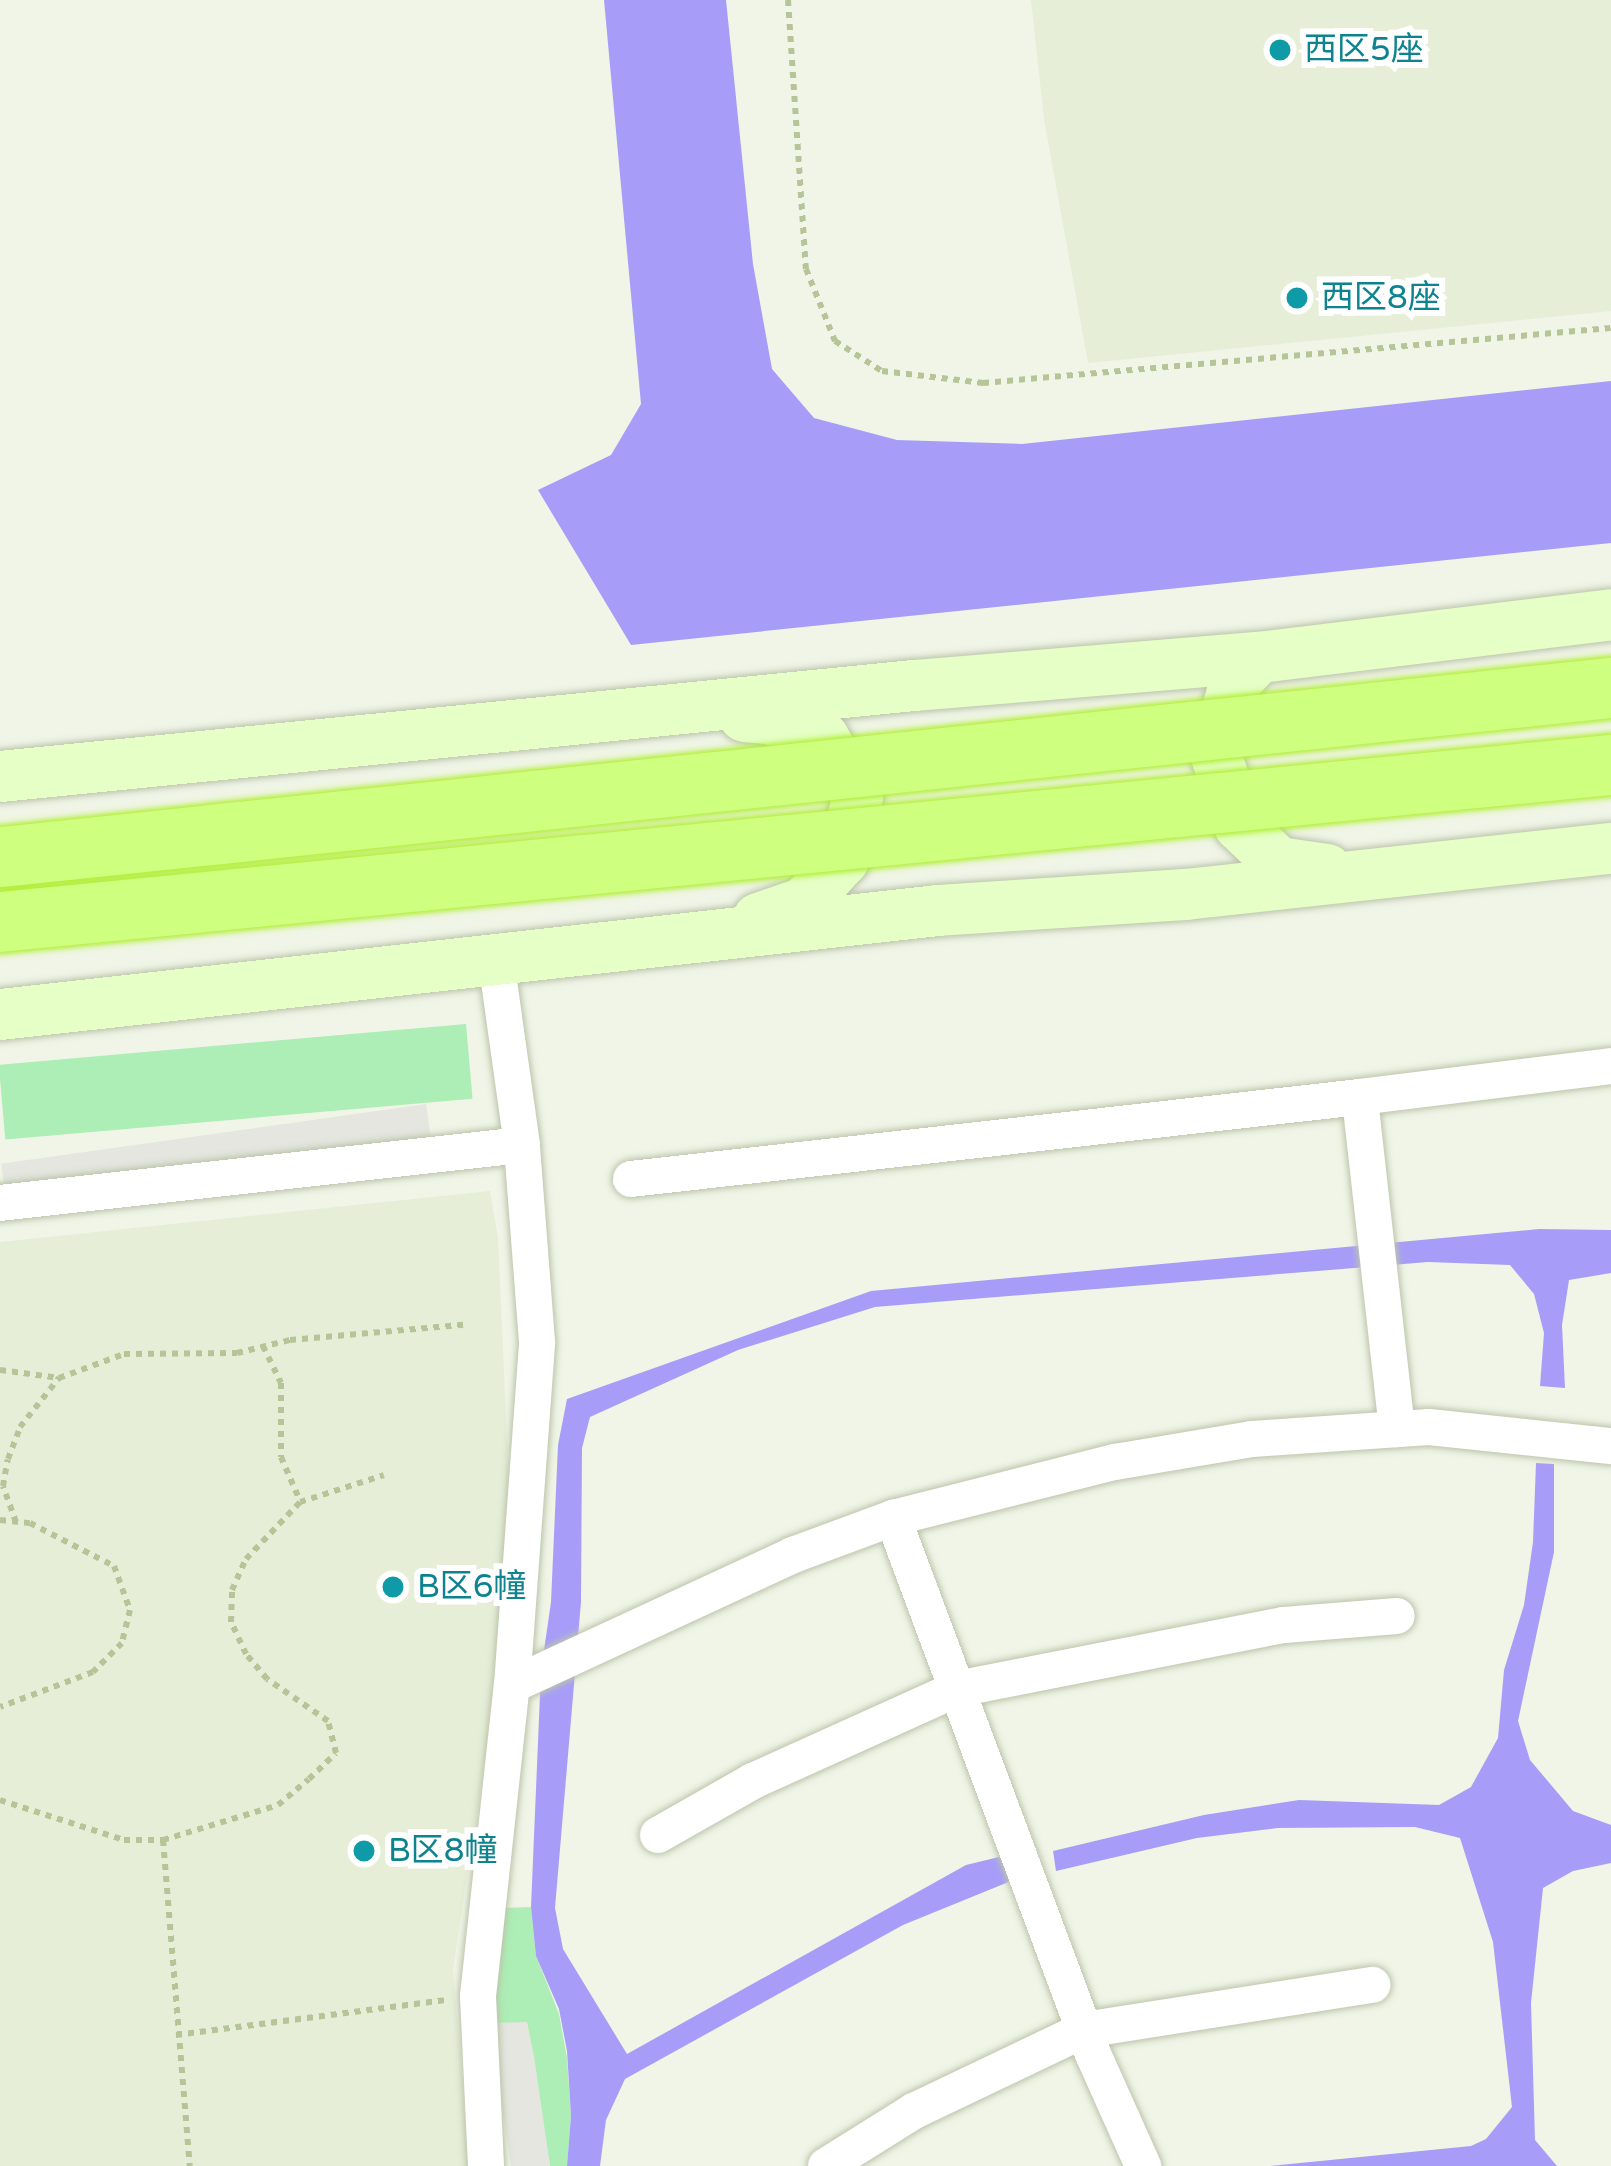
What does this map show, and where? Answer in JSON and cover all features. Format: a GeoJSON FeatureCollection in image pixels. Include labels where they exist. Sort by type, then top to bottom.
{"type":"FeatureCollection","features":[{"type":"Feature","properties":{"kind":"highway"},"geometry":{"type":"LineString","coordinates":[[2,857],[1611,688]]}},
{"type":"Feature","properties":{"kind":"highway"},"geometry":{"type":"LineString","coordinates":[[0,922],[1611,765]]}},
{"type":"Feature","properties":{"kind":"main road"},"geometry":{"type":"LineString","coordinates":[[0,776],[1258,657],[1611,614]]}},
{"type":"Feature","properties":{"kind":"main road"},"geometry":{"type":"LineString","coordinates":[[1258,657],[1234,683],[1215,753],[1240,825],[1277,862],[1363,873]]}},
{"type":"Feature","properties":{"kind":"main road"},"geometry":{"type":"LineString","coordinates":[[679,710],[768,718],[823,737],[857,797],[842,859],[804,902],[706,935]]}},
{"type":"Feature","properties":{"kind":"main road"},"geometry":{"type":"LineString","coordinates":[[0,1014],[937,910],[1185,894],[1611,848]]}},
{"type":"Feature","properties":{"kind":"street"},"geometry":{"type":"LineString","coordinates":[[486,2166],[478,1996],[543,1670],[537,1342],[522,1145],[496,960]]}},
{"type":"Feature","properties":{"kind":"street"},"geometry":{"type":"LineString","coordinates":[[631,1179],[1611,1066]]}},
{"type":"Feature","properties":{"kind":"street"},"geometry":{"type":"LineString","coordinates":[[1360,1097],[1397,1429]]}},
{"type":"Feature","properties":{"kind":"street"},"geometry":{"type":"LineString","coordinates":[[0,1203],[522,1145]]}},
{"type":"Feature","properties":{"kind":"street"},"geometry":{"type":"LineString","coordinates":[[543,1670],[794,1555],[893,1518],[1137,1458],[1252,1439],[1429,1427],[1611,1446]]}},
{"type":"Feature","properties":{"kind":"street"},"geometry":{"type":"LineString","coordinates":[[893,1518],[1084,2030],[1143,2166]]}},
{"type":"Feature","properties":{"kind":"street"},"geometry":{"type":"LineString","coordinates":[[658,1835],[753,1781],[957,1689],[1284,1625],[1397,1616]]}},
{"type":"Feature","properties":{"kind":"street"},"geometry":{"type":"LineString","coordinates":[[826,2166],[914,2111],[1084,2030],[1372,1985]]}},
{"type":"Feature","properties":{"kind":"path"},"geometry":{"type":"LineString","coordinates":[[788,0],[806,269],[835,341],[882,371],[982,382],[1611,328]]}},
{"type":"Feature","properties":{"kind":"path"},"geometry":{"type":"LineString","coordinates":[[0,1370],[59,1378],[124,1354],[237,1352],[463,1325]]}},
{"type":"Feature","properties":{"kind":"path"},"geometry":{"type":"LineString","coordinates":[[262,1346],[281,1383],[281,1457],[300,1502]]}},
{"type":"Feature","properties":{"kind":"path"},"geometry":{"type":"LineString","coordinates":[[16,1522],[3,1486],[8,1459],[20,1427],[59,1378]]}},
{"type":"Feature","properties":{"kind":"path"},"geometry":{"type":"LineString","coordinates":[[0,1800],[124,1840],[163,1840],[278,1805],[336,1753],[328,1721],[267,1679],[246,1654],[231,1622],[232,1590],[246,1559],[300,1502],[385,1475]]}},
{"type":"Feature","properties":{"kind":"path"},"geometry":{"type":"LineString","coordinates":[[0,1520],[72,1540],[114,1566],[130,1610],[122,1643],[93,1672],[0,1707]]}},
{"type":"Feature","properties":{"kind":"path"},"geometry":{"type":"LineString","coordinates":[[163,1840],[190,2166]]}},
{"type":"Feature","properties":{"kind":"path"},"geometry":{"type":"LineString","coordinates":[[176,2035],[478,1996]]}},
{"type":"Feature","properties":{"kind":"shaded area"},"geometry":{"type":"Polygon","coordinates":[[[604,0],[726,0],[753,264],[772,369],[814,418],[897,440],[1022,444],[1611,381],[1611,543],[631,645],[538,490],[611,455],[641,404],[604,0]]]}},
{"type":"Feature","properties":{"kind":"shaded area"},"geometry":{"type":"Polygon","coordinates":[[[1031,0],[1611,0],[1611,311],[1088,363],[1044,119],[1031,0]]]}},
{"type":"Feature","properties":{"kind":"shaded area"},"geometry":{"type":"Polygon","coordinates":[[[426,1104],[432,1147],[7,1206],[1,1164],[426,1104]]]}},
{"type":"Feature","properties":{"kind":"shaded area"},"geometry":{"type":"Polygon","coordinates":[[[490,1191],[498,1238],[513,1573],[453,1969],[469,2166],[0,2166],[0,1242],[490,1191]]]}},
{"type":"Feature","properties":{"kind":"shaded area"},"geometry":{"type":"Polygon","coordinates":[[[1539,1229],[1611,1230],[1611,1273],[1569,1280],[1562,1325],[1565,1388],[1540,1386],[1544,1333],[1534,1294],[1510,1265],[1428,1262],[875,1307],[738,1350],[590,1417],[582,1448],[581,1602],[555,1908],[563,1949],[627,2054],[966,1865],[1003,1856],[1011,1881],[903,1925],[625,2079],[606,2120],[600,2166],[567,2166],[571,2116],[567,2051],[559,2009],[536,1956],[531,1907],[541,1671],[551,1602],[558,1445],[567,1399],[871,1291],[1539,1229]]]}},
{"type":"Feature","properties":{"kind":"shaded area"},"geometry":{"type":"Polygon","coordinates":[[[1536,1463],[1554,1464],[1554,1552],[1518,1721],[1530,1760],[1573,1811],[1611,1825],[1611,1863],[1573,1871],[1543,1888],[1531,2003],[1535,2140],[1557,2166],[1270,2166],[1471,2146],[1486,2139],[1512,2107],[1493,1942],[1460,1838],[1415,1827],[1278,1828],[1197,1838],[1056,1871],[1053,1851],[1204,1815],[1299,1800],[1439,1805],[1471,1787],[1498,1738],[1504,1670],[1524,1605],[1533,1542],[1536,1463]]]}},
{"type":"Feature","properties":{"kind":"shaded area"},"geometry":{"type":"Polygon","coordinates":[[[527,2022],[550,2166],[511,2166],[489,2023],[527,2022]]]}},
{"type":"Feature","properties":{"kind":"green space"},"geometry":{"type":"Polygon","coordinates":[[[466,1024],[473,1099],[5,1140],[0,1065],[466,1024]]]}},
{"type":"Feature","properties":{"kind":"green space"},"geometry":{"type":"Polygon","coordinates":[[[531,1907],[536,1956],[559,2014],[567,2058],[571,2116],[567,2166],[550,2166],[527,2023],[489,2023],[504,1908],[531,1907]]]}},
{"type":"Feature","properties":{"kind":"place","name":"西区5座"},"geometry":{"type":"Point","coordinates":[1280,50]}},
{"type":"Feature","properties":{"kind":"place","name":"西区8座"},"geometry":{"type":"Point","coordinates":[1297,298]}},
{"type":"Feature","properties":{"kind":"place","name":"B区6幢"},"geometry":{"type":"Point","coordinates":[393,1587]}},
{"type":"Feature","properties":{"kind":"place","name":"B区8幢"},"geometry":{"type":"Point","coordinates":[364,1851]}}]}
